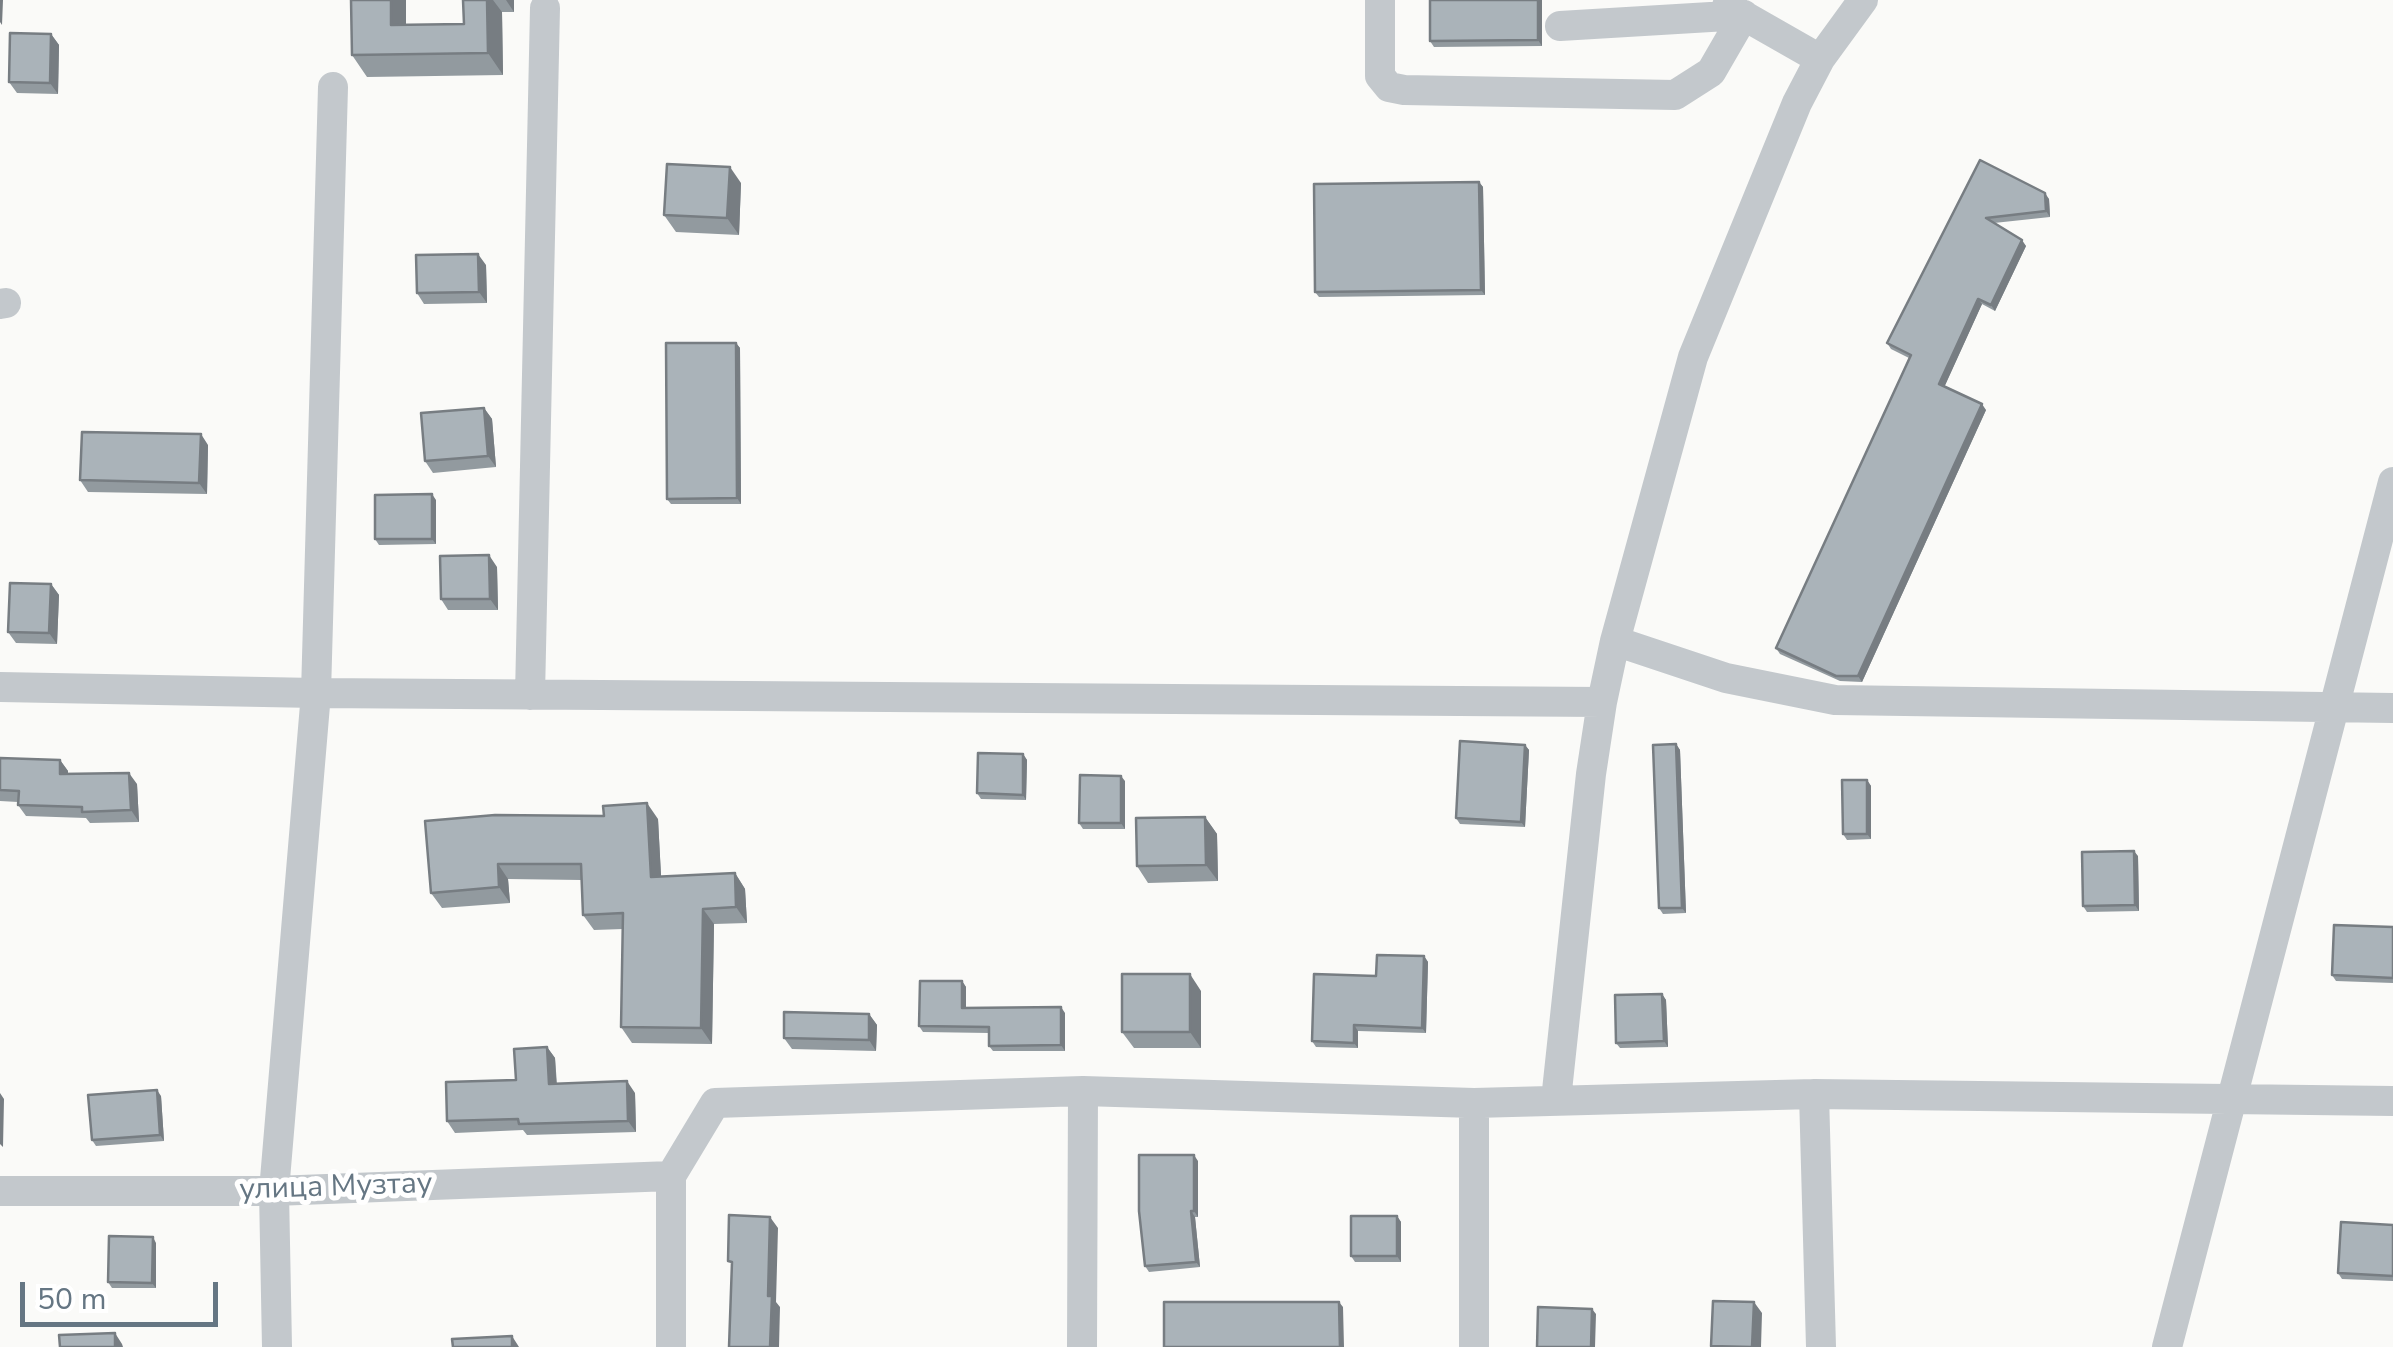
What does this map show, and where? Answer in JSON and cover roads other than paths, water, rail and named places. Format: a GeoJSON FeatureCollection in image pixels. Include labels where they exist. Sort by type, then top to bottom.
{"type":"FeatureCollection","features":[{"type":"Feature","properties":{"kind":"street"},"geometry":{"type":"LineString","coordinates":[[1380,0],[1380,76],[1389,87],[1404,90],[1674,94],[1710,72],[1744,15]]}},
{"type":"Feature","properties":{"kind":"street"},"geometry":{"type":"LineString","coordinates":[[1715,0],[1820,59]]}},
{"type":"Feature","properties":{"kind":"street"},"geometry":{"type":"LineString","coordinates":[[1556,1100],[1590,774],[1602,702],[1693,357],[1797,103],[1820,59],[1862,0]]}},
{"type":"Feature","properties":{"kind":"street"},"geometry":{"type":"LineString","coordinates":[[530,695],[546,8]]}},
{"type":"Feature","properties":{"kind":"street"},"geometry":{"type":"LineString","coordinates":[[1560,26],[1744,15]]}},
{"type":"Feature","properties":{"kind":"street"},"geometry":{"type":"LineString","coordinates":[[277,1347],[274,1191],[316,694],[333,88]]}},
{"type":"Feature","properties":{"kind":"street"},"geometry":{"type":"LineString","coordinates":[[2166,1347],[2393,482]]}},
{"type":"Feature","properties":{"kind":"street"},"geometry":{"type":"LineString","coordinates":[[1615,641],[1726,678],[1836,700],[2393,708]]}},
{"type":"Feature","properties":{"kind":"street"},"geometry":{"type":"LineString","coordinates":[[0,687],[316,694],[1602,702]]}},
{"type":"Feature","properties":{"kind":"street"},"geometry":{"type":"LineString","coordinates":[[671,1347],[671,1176],[715,1103],[1083,1092],[1474,1103],[1814,1094],[2393,1101]]}},
{"type":"Feature","properties":{"kind":"street"},"geometry":{"type":"LineString","coordinates":[[1082,1347],[1083,1092]]}},
{"type":"Feature","properties":{"kind":"street"},"geometry":{"type":"LineString","coordinates":[[1814,1094],[1821,1347]]}},
{"type":"Feature","properties":{"kind":"street"},"geometry":{"type":"LineString","coordinates":[[1474,1103],[1474,1347]]}},
{"type":"Feature","properties":{"kind":"street","name":"улица Музтау"},"geometry":{"type":"LineString","coordinates":[[0,1191],[274,1191],[671,1176]]}}]}
